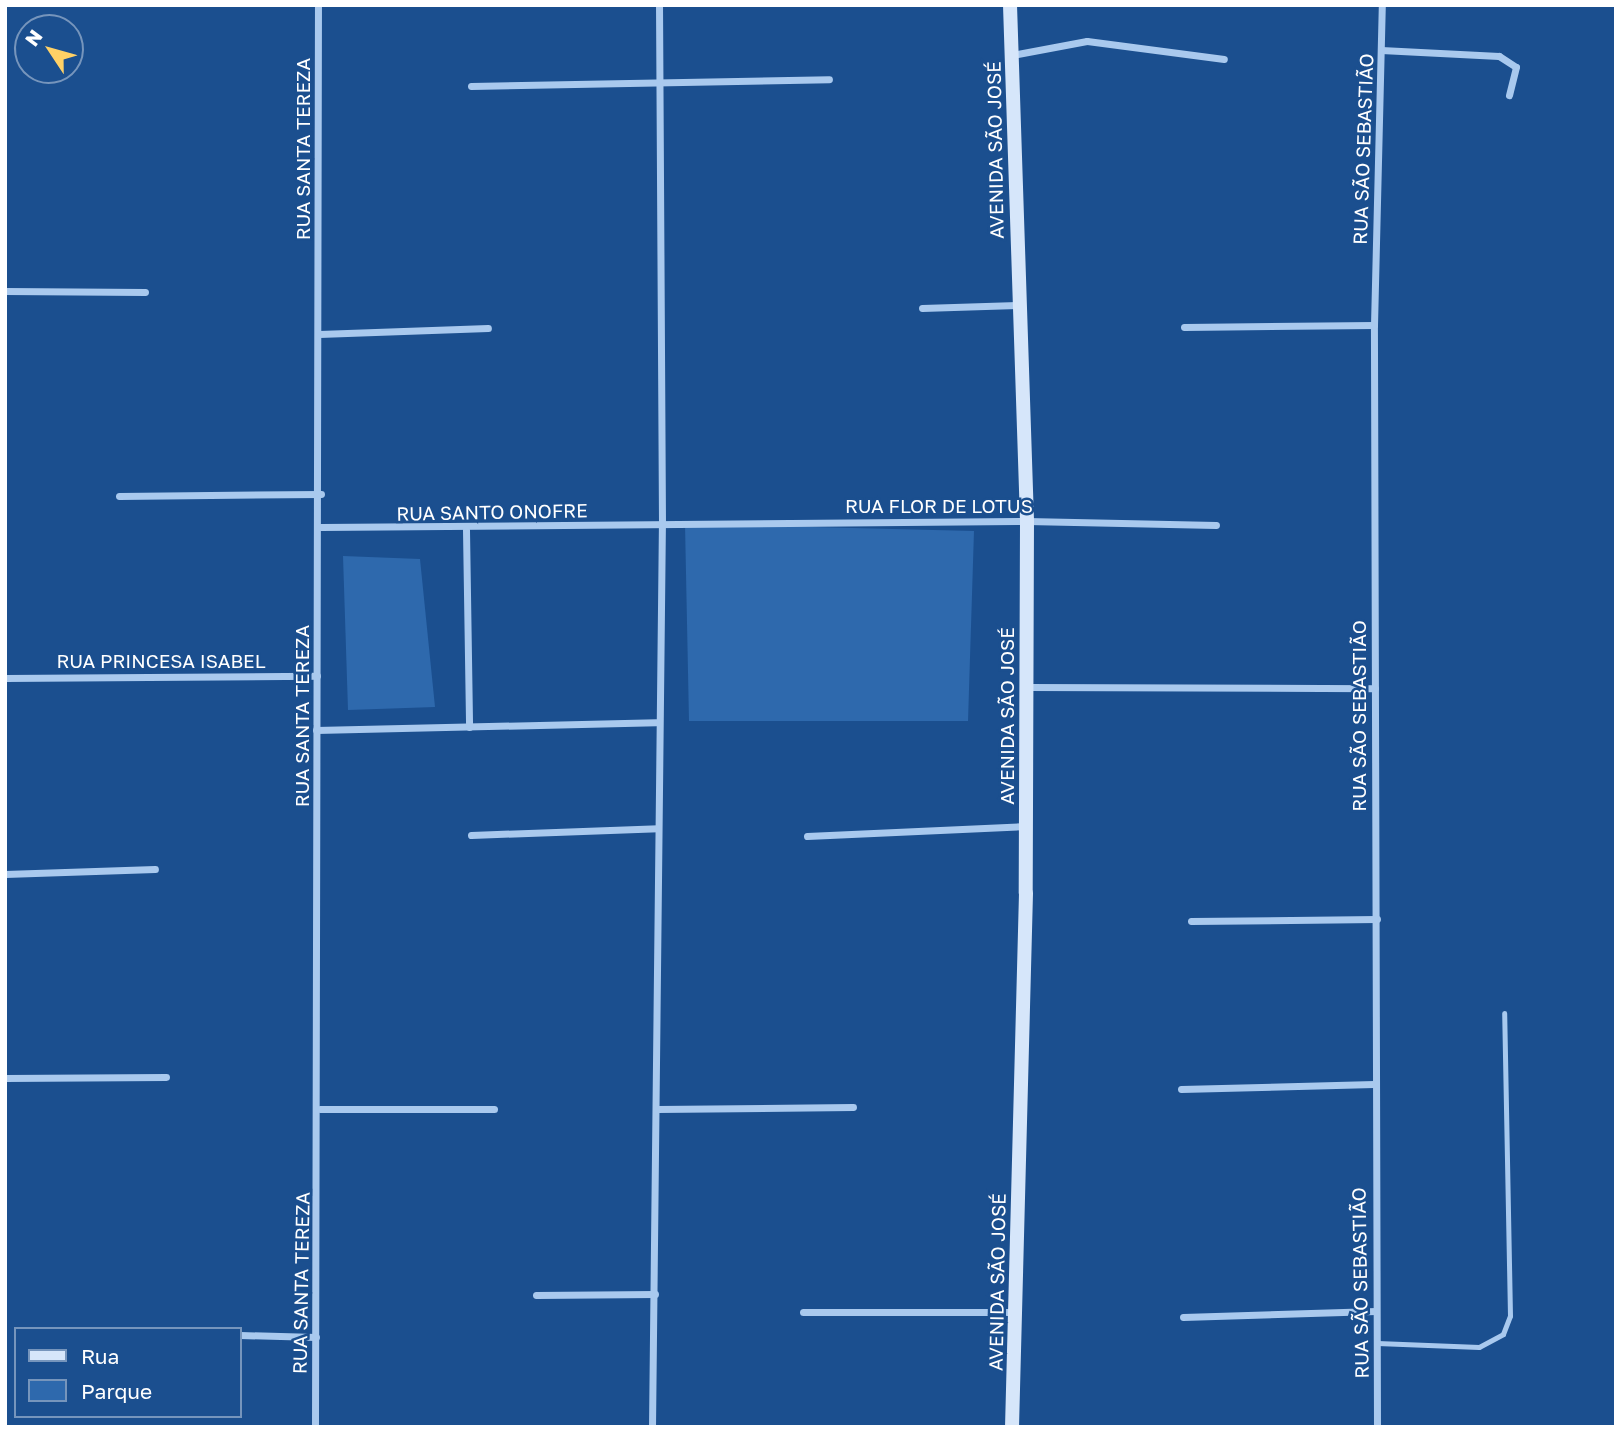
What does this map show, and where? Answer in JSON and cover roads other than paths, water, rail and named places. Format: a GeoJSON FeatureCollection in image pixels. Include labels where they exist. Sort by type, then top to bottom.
{"type":"FeatureCollection","features":[{"type":"Feature","properties":{"kind":"street","name":"RUA SANTA TEREZA"},"geometry":{"type":"LineString","coordinates":[[315,1427],[320,1109],[316,730],[321,527],[318,5]]}},
{"type":"Feature","properties":{"kind":"street"},"geometry":{"type":"LineString","coordinates":[[652,1427],[657,1109],[656,722],[662,524],[659,5]]}},
{"type":"Feature","properties":{"kind":"street","name":"AVENIDA SÃO JOSÉ"},"geometry":{"type":"LineString","coordinates":[[1010,5],[1017,305],[1027,521],[1026,825],[1013,1427]]}},
{"type":"Feature","properties":{"kind":"street","name":"RUA SÃO SEBASTIÃO"},"geometry":{"type":"LineString","coordinates":[[1377,1427],[1374,325],[1382,5]]}},
{"type":"Feature","properties":{"kind":"street"},"geometry":{"type":"LineString","coordinates":[[1012,55],[1087,41],[1224,59]]}},
{"type":"Feature","properties":{"kind":"street"},"geometry":{"type":"LineString","coordinates":[[1381,50],[1499,56],[1516,67],[1509,95]]}},
{"type":"Feature","properties":{"kind":"street"},"geometry":{"type":"LineString","coordinates":[[471,86],[658,86],[829,79]]}},
{"type":"Feature","properties":{"kind":"street"},"geometry":{"type":"LineString","coordinates":[[5,291],[145,292]]}},
{"type":"Feature","properties":{"kind":"street"},"geometry":{"type":"LineString","coordinates":[[922,307],[1017,305]]}},
{"type":"Feature","properties":{"kind":"street"},"geometry":{"type":"LineString","coordinates":[[1184,327],[1374,325]]}},
{"type":"Feature","properties":{"kind":"street"},"geometry":{"type":"LineString","coordinates":[[319,334],[488,328]]}},
{"type":"Feature","properties":{"kind":"street"},"geometry":{"type":"LineString","coordinates":[[119,496],[321,494]]}},
{"type":"Feature","properties":{"kind":"street","name":"RUA FLOR DE LOTUS"},"geometry":{"type":"LineString","coordinates":[[662,524],[1027,521],[1216,525]]}},
{"type":"Feature","properties":{"kind":"street","name":"RUA SANTO ONOFRE"},"geometry":{"type":"LineString","coordinates":[[321,527],[466,530],[662,524]]}},
{"type":"Feature","properties":{"kind":"street"},"geometry":{"type":"LineString","coordinates":[[466,530],[469,727]]}},
{"type":"Feature","properties":{"kind":"street","name":"RUA PRINCESA ISABEL"},"geometry":{"type":"LineString","coordinates":[[5,678],[317,676]]}},
{"type":"Feature","properties":{"kind":"street"},"geometry":{"type":"LineString","coordinates":[[1026,687],[1375,688]]}},
{"type":"Feature","properties":{"kind":"street"},"geometry":{"type":"LineString","coordinates":[[316,730],[656,722]]}},
{"type":"Feature","properties":{"kind":"street"},"geometry":{"type":"LineString","coordinates":[[807,836],[1026,825]]}},
{"type":"Feature","properties":{"kind":"street"},"geometry":{"type":"LineString","coordinates":[[471,835],[658,828]]}},
{"type":"Feature","properties":{"kind":"street"},"geometry":{"type":"LineString","coordinates":[[5,874],[155,869]]}},
{"type":"Feature","properties":{"kind":"street"},"geometry":{"type":"LineString","coordinates":[[1191,921],[1377,919]]}},
{"type":"Feature","properties":{"kind":"street"},"geometry":{"type":"LineString","coordinates":[[5,1077],[166,1077]]}},
{"type":"Feature","properties":{"kind":"street"},"geometry":{"type":"LineString","coordinates":[[1181,1089],[1374,1084]]}},
{"type":"Feature","properties":{"kind":"street"},"geometry":{"type":"LineString","coordinates":[[657,1109],[853,1107]]}},
{"type":"Feature","properties":{"kind":"street"},"geometry":{"type":"LineString","coordinates":[[320,1109],[494,1109]]}},
{"type":"Feature","properties":{"kind":"street"},"geometry":{"type":"LineString","coordinates":[[536,1296],[655,1294]]}},
{"type":"Feature","properties":{"kind":"street"},"geometry":{"type":"LineString","coordinates":[[1183,1317],[1376,1311]]}},
{"type":"Feature","properties":{"kind":"street"},"geometry":{"type":"LineString","coordinates":[[803,1312],[1015,1312]]}},
{"type":"Feature","properties":{"kind":"street"},"geometry":{"type":"LineString","coordinates":[[242,1335],[316,1337]]}},
{"type":"Feature","properties":{"kind":"lane"},"geometry":{"type":"LineString","coordinates":[[1377,1343],[1479,1347],[1503,1334],[1510,1316],[1504,1013]]}}]}
